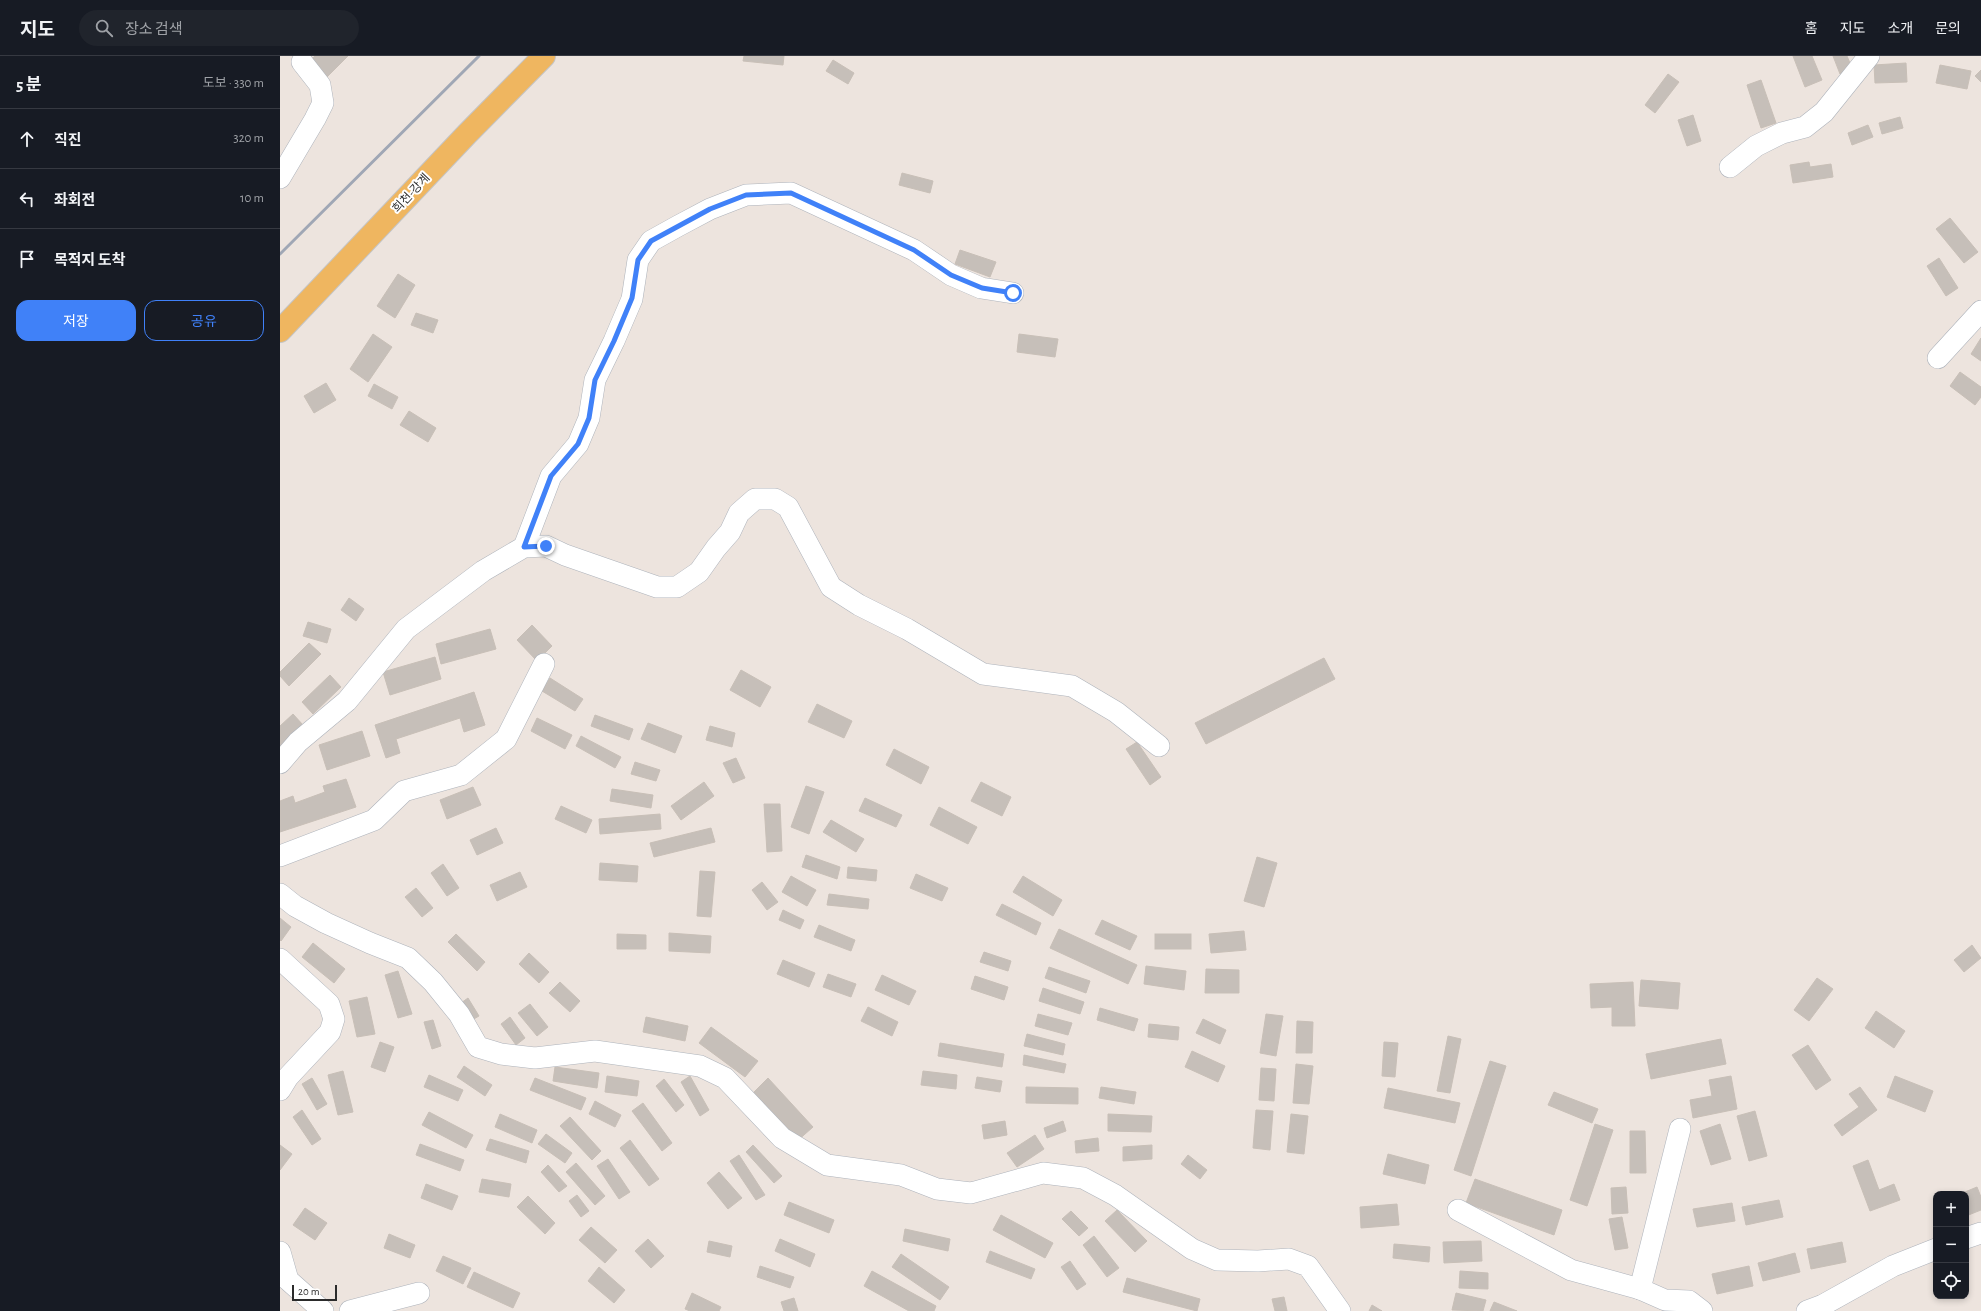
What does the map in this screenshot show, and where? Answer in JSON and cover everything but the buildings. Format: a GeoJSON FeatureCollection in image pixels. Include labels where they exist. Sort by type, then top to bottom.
{"type":"FeatureCollection","features":[{"type":"Feature","properties":{"kind":"main road","name":"희천-강계"},"geometry":{"type":"LineString","coordinates":[[280,331],[467,134],[544,56]]}},
{"type":"Feature","properties":{"kind":"street"},"geometry":{"type":"LineString","coordinates":[[1730,167],[1756,146],[1782,134],[1805,127],[1824,112],[1869,56]]}},
{"type":"Feature","properties":{"kind":"street"},"geometry":{"type":"LineString","coordinates":[[280,178],[316,119],[323,103],[320,85],[302,62]]}},
{"type":"Feature","properties":{"kind":"street"},"geometry":{"type":"LineString","coordinates":[[524,547],[551,476],[578,444],[589,418],[595,380],[614,341],[632,298],[638,260],[651,241],[703,212],[746,195],[791,193],[914,250],[951,275],[982,288],[1013,293]]}},
{"type":"Feature","properties":{"kind":"street"},"geometry":{"type":"LineString","coordinates":[[1938,358],[1981,311]]}},
{"type":"Feature","properties":{"kind":"street"},"geometry":{"type":"LineString","coordinates":[[280,763],[298,742],[347,701],[406,629],[483,571],[524,547],[546,546],[564,555],[657,587],[677,587],[699,572],[716,548],[730,532],[739,513],[755,499],[775,499],[788,508],[832,587],[854,602],[908,629],[983,674],[1072,686],[1116,712],[1159,746]]}},
{"type":"Feature","properties":{"kind":"street"},"geometry":{"type":"LineString","coordinates":[[280,856],[374,820],[404,791],[461,775],[506,738],[544,664]]}},
{"type":"Feature","properties":{"kind":"street"},"geometry":{"type":"LineString","coordinates":[[280,894],[295,906],[326,923],[408,958],[433,982],[459,1014],[478,1047],[501,1054],[536,1058],[595,1051],[700,1066],[725,1078],[782,1138],[827,1165],[901,1175],[937,1189],[971,1192],[1043,1173],[1084,1178],[1115,1195],[1192,1249],[1217,1260],[1258,1261],[1289,1259],[1308,1266],[1340,1311]]}},
{"type":"Feature","properties":{"kind":"street"},"geometry":{"type":"LineString","coordinates":[[280,959],[326,1001],[334,1019],[330,1032],[288,1077],[280,1090]]}},
{"type":"Feature","properties":{"kind":"street"},"geometry":{"type":"LineString","coordinates":[[1640,1289],[1680,1129]]}},
{"type":"Feature","properties":{"kind":"street"},"geometry":{"type":"LineString","coordinates":[[1458,1210],[1571,1270],[1640,1289],[1665,1300],[1689,1301],[1702,1311]]}},
{"type":"Feature","properties":{"kind":"street"},"geometry":{"type":"LineString","coordinates":[[1969,1237],[1981,1233]]}},
{"type":"Feature","properties":{"kind":"street"},"geometry":{"type":"LineString","coordinates":[[1807,1311],[1823,1305],[1893,1266],[1933,1250]]}},
{"type":"Feature","properties":{"kind":"street"},"geometry":{"type":"LineString","coordinates":[[280,1252],[288,1280],[323,1311]]}},
{"type":"Feature","properties":{"kind":"street"},"geometry":{"type":"LineString","coordinates":[[350,1311],[420,1293]]}},
{"type":"Feature","properties":{"kind":"railway"},"geometry":{"type":"LineString","coordinates":[[280,254],[479,56]]}},
{"type":"Feature","properties":{"kind":"route"},"geometry":{"type":"LineString","coordinates":[[546,546],[524,547],[551,476],[578,444],[589,418],[595,380],[614,341],[632,298],[638,260],[651,241],[678,226],[710,209],[746,195],[791,193],[914,250],[951,275],[982,288],[1013,293]]}}]}
